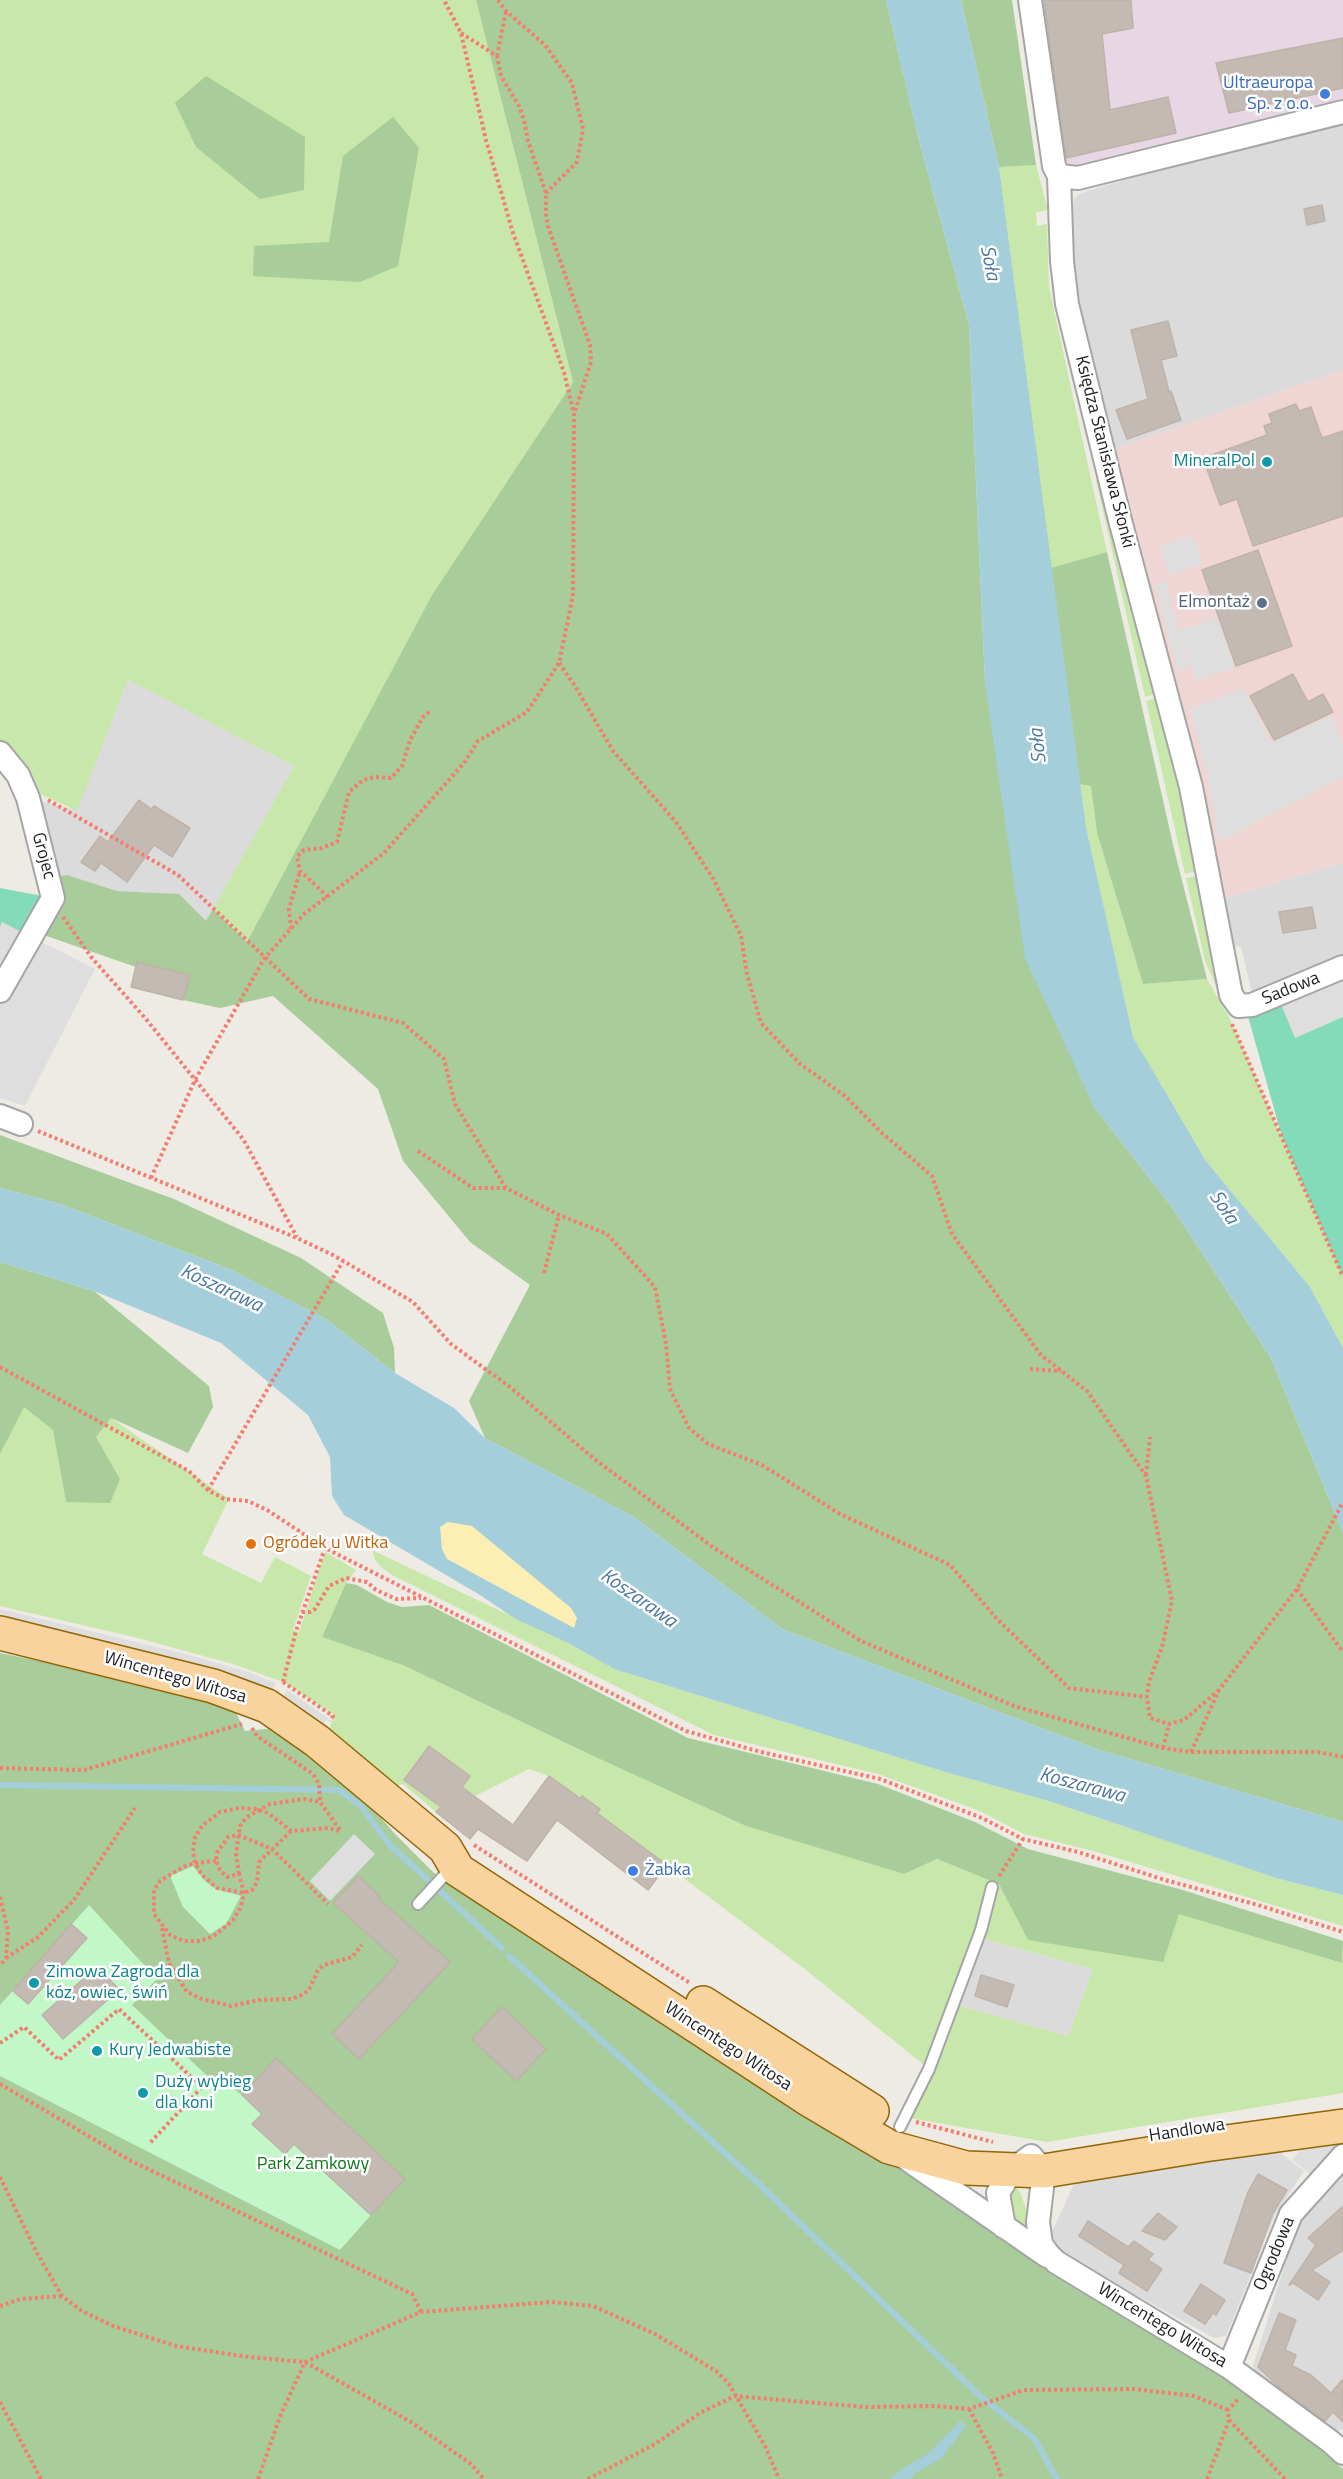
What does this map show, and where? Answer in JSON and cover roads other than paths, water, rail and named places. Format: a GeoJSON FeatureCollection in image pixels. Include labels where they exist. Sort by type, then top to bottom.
{"type":"FeatureCollection","features":[{"type":"Feature","properties":{"kind":"main road","name":"Wincentego Witosa"},"geometry":{"type":"LineString","coordinates":[[0,1633],[202,1683],[267,1706],[317,1741],[451,1858],[474,1858],[898,2131],[966,2168],[1022,2160]]}},
{"type":"Feature","properties":{"kind":"main road","name":"Handlowa"},"geometry":{"type":"LineString","coordinates":[[1022,2160],[1343,2107]]}},
{"type":"Feature","properties":{"kind":"main road","name":"Handlowa"},"geometry":{"type":"LineString","coordinates":[[1022,2160],[1204,2145],[1343,2126]]}},
{"type":"Feature","properties":{"kind":"street","name":"Księdza Stanisława Słonki"},"geometry":{"type":"LineString","coordinates":[[1030,0],[1054,166],[1059,176],[1062,261],[1067,304],[1120,519],[1191,787],[1227,980],[1231,995],[1239,1006]]}},
{"type":"Feature","properties":{"kind":"street"},"geometry":{"type":"LineString","coordinates":[[1059,176],[1078,178],[1343,112]]}},
{"type":"Feature","properties":{"kind":"street","name":"Grojec"},"geometry":{"type":"LineString","coordinates":[[0,753],[18,775],[27,798],[53,898],[0,991]]}},
{"type":"Feature","properties":{"kind":"street","name":"Sadowa"},"geometry":{"type":"LineString","coordinates":[[1239,1006],[1252,1005],[1272,998],[1343,967]]}},
{"type":"Feature","properties":{"kind":"street"},"geometry":{"type":"LineString","coordinates":[[898,2131],[1004,2227],[1056,2262]]}},
{"type":"Feature","properties":{"kind":"street","name":"Ogrodowa"},"geometry":{"type":"LineString","coordinates":[[1229,2367],[1291,2214],[1343,2156]]}},
{"type":"Feature","properties":{"kind":"street"},"geometry":{"type":"LineString","coordinates":[[1004,2227],[998,2193],[1022,2160]]}},
{"type":"Feature","properties":{"kind":"street","name":"Wincentego Witosa"},"geometry":{"type":"LineString","coordinates":[[1022,2160],[1039,2202],[1041,2244],[1056,2262],[1229,2367],[1339,2444]]}},
{"type":"Feature","properties":{"kind":"lane"},"geometry":{"type":"LineString","coordinates":[[418,1904],[430,1891],[451,1858]]}},
{"type":"Feature","properties":{"kind":"lane"},"geometry":{"type":"LineString","coordinates":[[898,2131],[929,2069],[981,1930],[992,1887]]}},
{"type":"Feature","properties":{"kind":"water","name":"Soła"},"geometry":{"type":"Polygon","coordinates":[[[886,0],[961,0],[999,167],[1086,827],[1133,1037],[1206,1161],[1310,1287],[1343,1348],[1343,1533],[1271,1358],[1171,1206],[1094,1107],[1025,958],[985,682],[969,325],[919,140],[886,0]]]}},
{"type":"Feature","properties":{"kind":"water","name":"Koszarawa"},"geometry":{"type":"Polygon","coordinates":[[[0,1188],[60,1204],[229,1269],[326,1319],[395,1373],[454,1408],[485,1438],[634,1517],[782,1629],[1096,1749],[1343,1822],[1343,1895],[1276,1878],[1052,1802],[942,1771],[614,1669],[570,1644],[514,1618],[480,1595],[344,1515],[332,1496],[330,1457],[308,1415],[221,1343],[94,1291],[0,1262],[0,1188]],[[448,1522],[440,1527],[442,1549],[447,1559],[574,1628],[577,1618],[571,1608],[472,1526],[448,1522]]]}},
{"type":"Feature","properties":{"kind":"water"},"geometry":{"type":"Polygon","coordinates":[[[960,2421],[966,2426],[941,2459],[915,2473],[911,2479],[890,2479],[928,2454],[960,2421]]]}},
{"type":"Feature","properties":{"kind":"waterway"},"geometry":{"type":"LineString","coordinates":[[0,1785],[339,1790],[361,1806],[389,1844],[502,1948]]}},
{"type":"Feature","properties":{"kind":"waterway"},"geometry":{"type":"LineString","coordinates":[[509,1956],[760,2185],[981,2397],[1034,2438],[1057,2479]]}},
{"type":"Feature","properties":{"kind":"place","name":"Ultraeuropa Sp. z o.o."},"geometry":{"type":"Point","coordinates":[1325,94]}},
{"type":"Feature","properties":{"kind":"place","name":"MineralPol"},"geometry":{"type":"Point","coordinates":[1267,462]}},
{"type":"Feature","properties":{"kind":"place","name":"Elmontaż"},"geometry":{"type":"Point","coordinates":[1262,603]}},
{"type":"Feature","properties":{"kind":"place","name":"Ogródek u Witka"},"geometry":{"type":"Point","coordinates":[251,1544]}},
{"type":"Feature","properties":{"kind":"place","name":"Żabka"},"geometry":{"type":"Point","coordinates":[633,1871]}},
{"type":"Feature","properties":{"kind":"place","name":"Zimowa Zagroda dla kóz, owiec, świń"},"geometry":{"type":"Point","coordinates":[34,1983]}},
{"type":"Feature","properties":{"kind":"place","name":"Kury Jedwabiste"},"geometry":{"type":"Point","coordinates":[97,2051]}},
{"type":"Feature","properties":{"kind":"place","name":"Duży wybieg dla koni"},"geometry":{"type":"Point","coordinates":[143,2093]}},
{"type":"Feature","properties":{"kind":"park label","name":"Park Zamkowy"},"geometry":{"type":"Point","coordinates":[313,2165]}}]}
